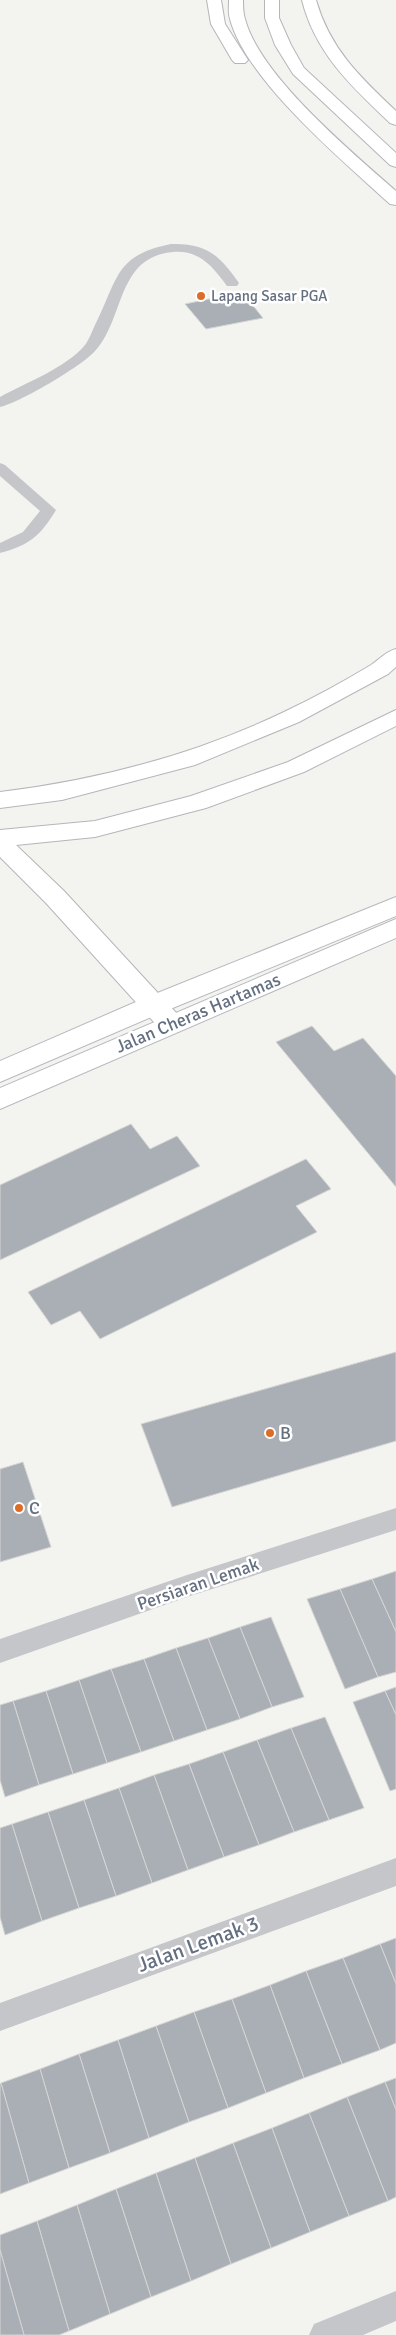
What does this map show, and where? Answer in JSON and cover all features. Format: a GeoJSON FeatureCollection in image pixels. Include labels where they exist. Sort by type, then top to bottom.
{"type":"FeatureCollection","features":[{"type":"Feature","properties":{"kind":"main road"},"geometry":{"type":"LineString","coordinates":[[214,0],[218,24],[235,53],[255,77],[312,120]]}},
{"type":"Feature","properties":{"kind":"main road"},"geometry":{"type":"LineString","coordinates":[[236,0],[237,19],[250,48],[266,72],[312,120],[396,200]]}},
{"type":"Feature","properties":{"kind":"main road"},"geometry":{"type":"LineString","coordinates":[[272,0],[272,18],[283,45],[298,71],[396,162]]}},
{"type":"Feature","properties":{"kind":"main road"},"geometry":{"type":"LineString","coordinates":[[309,0],[318,31],[338,61],[396,120]]}},
{"type":"Feature","properties":{"kind":"main road"},"geometry":{"type":"LineString","coordinates":[[0,800],[62,792],[187,760],[290,717],[380,669],[396,656]]}},
{"type":"Feature","properties":{"kind":"main road"},"geometry":{"type":"LineString","coordinates":[[0,838],[95,829],[198,802],[296,767],[396,718]]}},
{"type":"Feature","properties":{"kind":"main road"},"geometry":{"type":"LineString","coordinates":[[0,843],[54,897],[171,1024]]}},
{"type":"Feature","properties":{"kind":"main road","name":"Jalan Cheras Hartamas"},"geometry":{"type":"LineString","coordinates":[[0,1072],[154,1005],[396,906]]}},
{"type":"Feature","properties":{"kind":"main road","name":"Jalan Cheras Hartamas"},"geometry":{"type":"LineString","coordinates":[[0,1099],[396,928]]}},
{"type":"Feature","properties":{"kind":"street"},"geometry":{"type":"LineString","coordinates":[[0,402],[48,377],[89,350],[104,325],[118,283],[132,264],[147,254],[161,249],[194,248],[212,256],[232,283]]}},
{"type":"Feature","properties":{"kind":"street"},"geometry":{"type":"LineString","coordinates":[[0,468],[30,492],[48,510],[33,534],[12,545],[0,548]]}},
{"type":"Feature","properties":{"kind":"street","name":"Persiaran Lemak"},"geometry":{"type":"LineString","coordinates":[[0,1651],[188,1586],[396,1520]]}},
{"type":"Feature","properties":{"kind":"street","name":"Jalan Lemak 3"},"geometry":{"type":"LineString","coordinates":[[0,2016],[396,1872]]}},
{"type":"Feature","properties":{"kind":"street"},"geometry":{"type":"LineString","coordinates":[[326,2335],[396,2306]]}},
{"type":"Feature","properties":{"kind":"building"},"geometry":{"type":"Polygon","coordinates":[[[242,292],[263,318],[206,329],[185,304],[242,292]]]}},
{"type":"Feature","properties":{"kind":"building"},"geometry":{"type":"Polygon","coordinates":[[[312,1026],[334,1051],[363,1038],[396,1076],[396,1187],[276,1042],[312,1026]]]}},
{"type":"Feature","properties":{"kind":"building"},"geometry":{"type":"Polygon","coordinates":[[[131,1124],[150,1149],[177,1136],[200,1166],[0,1260],[0,1185],[131,1124]]]}},
{"type":"Feature","properties":{"kind":"building"},"geometry":{"type":"Polygon","coordinates":[[[306,1159],[331,1189],[296,1206],[317,1232],[100,1339],[80,1311],[51,1325],[28,1292],[306,1159]]]}},
{"type":"Feature","properties":{"kind":"building","name":"B"},"geometry":{"type":"Polygon","coordinates":[[[396,1352],[396,1441],[172,1507],[141,1424],[396,1352]]]}},
{"type":"Feature","properties":{"kind":"building","name":"C"},"geometry":{"type":"Polygon","coordinates":[[[23,1462],[51,1547],[0,1562],[0,1469],[23,1462]]]}},
{"type":"Feature","properties":{"kind":"building"},"geometry":{"type":"Polygon","coordinates":[[[396,1571],[396,1632],[372,1579],[396,1571]]]}},
{"type":"Feature","properties":{"kind":"building"},"geometry":{"type":"Polygon","coordinates":[[[372,1579],[396,1632],[396,1672],[378,1677],[340,1589],[372,1579]]]}},
{"type":"Feature","properties":{"kind":"building"},"geometry":{"type":"Polygon","coordinates":[[[340,1589],[378,1677],[345,1689],[307,1599],[340,1589]]]}},
{"type":"Feature","properties":{"kind":"building"},"geometry":{"type":"Polygon","coordinates":[[[271,1617],[304,1697],[272,1707],[240,1627],[271,1617]]]}},
{"type":"Feature","properties":{"kind":"building"},"geometry":{"type":"Polygon","coordinates":[[[240,1627],[272,1707],[240,1719],[208,1638],[240,1627]]]}},
{"type":"Feature","properties":{"kind":"building"},"geometry":{"type":"Polygon","coordinates":[[[208,1638],[240,1719],[207,1730],[176,1648],[208,1638]]]}},
{"type":"Feature","properties":{"kind":"building"},"geometry":{"type":"Polygon","coordinates":[[[176,1648],[207,1730],[174,1741],[144,1659],[176,1648]]]}},
{"type":"Feature","properties":{"kind":"building"},"geometry":{"type":"Polygon","coordinates":[[[144,1659],[174,1741],[141,1752],[111,1669],[144,1659]]]}},
{"type":"Feature","properties":{"kind":"building"},"geometry":{"type":"Polygon","coordinates":[[[111,1669],[141,1752],[107,1763],[79,1680],[111,1669]]]}},
{"type":"Feature","properties":{"kind":"building"},"geometry":{"type":"Polygon","coordinates":[[[79,1680],[107,1763],[73,1774],[46,1691],[79,1680]]]}},
{"type":"Feature","properties":{"kind":"building"},"geometry":{"type":"Polygon","coordinates":[[[396,1687],[396,1715],[385,1691],[396,1687]]]}},
{"type":"Feature","properties":{"kind":"building"},"geometry":{"type":"Polygon","coordinates":[[[46,1691],[73,1774],[39,1785],[13,1701],[46,1691]]]}},
{"type":"Feature","properties":{"kind":"building"},"geometry":{"type":"Polygon","coordinates":[[[385,1691],[396,1715],[396,1789],[390,1791],[353,1702],[385,1691]]]}},
{"type":"Feature","properties":{"kind":"building"},"geometry":{"type":"Polygon","coordinates":[[[13,1701],[39,1785],[5,1797],[0,1780],[0,1705],[13,1701]]]}},
{"type":"Feature","properties":{"kind":"building"},"geometry":{"type":"Polygon","coordinates":[[[325,1717],[364,1808],[329,1820],[291,1728],[325,1717]]]}},
{"type":"Feature","properties":{"kind":"building"},"geometry":{"type":"Polygon","coordinates":[[[291,1728],[329,1820],[294,1832],[257,1740],[291,1728]]]}},
{"type":"Feature","properties":{"kind":"building"},"geometry":{"type":"Polygon","coordinates":[[[257,1740],[294,1832],[259,1845],[223,1752],[257,1740]]]}},
{"type":"Feature","properties":{"kind":"building"},"geometry":{"type":"Polygon","coordinates":[[[223,1752],[259,1845],[224,1857],[189,1764],[223,1752]]]}},
{"type":"Feature","properties":{"kind":"building"},"geometry":{"type":"Polygon","coordinates":[[[189,1764],[224,1857],[188,1870],[154,1775],[189,1764]]]}},
{"type":"Feature","properties":{"kind":"building"},"geometry":{"type":"Polygon","coordinates":[[[154,1775],[188,1870],[152,1883],[119,1788],[154,1775]]]}},
{"type":"Feature","properties":{"kind":"building"},"geometry":{"type":"Polygon","coordinates":[[[119,1788],[152,1883],[116,1896],[84,1800],[119,1788]]]}},
{"type":"Feature","properties":{"kind":"building"},"geometry":{"type":"Polygon","coordinates":[[[84,1800],[116,1896],[79,1908],[48,1812],[84,1800]]]}},
{"type":"Feature","properties":{"kind":"building"},"geometry":{"type":"Polygon","coordinates":[[[48,1812],[79,1908],[42,1921],[12,1824],[48,1812]]]}},
{"type":"Feature","properties":{"kind":"building"},"geometry":{"type":"Polygon","coordinates":[[[12,1824],[42,1921],[5,1935],[0,1917],[0,1828],[12,1824]]]}},
{"type":"Feature","properties":{"kind":"building"},"geometry":{"type":"Polygon","coordinates":[[[396,1938],[396,1984],[380,1944],[396,1938]]]}},
{"type":"Feature","properties":{"kind":"building"},"geometry":{"type":"Polygon","coordinates":[[[380,1944],[396,1984],[396,2043],[380,2050],[343,1958],[380,1944]]]}},
{"type":"Feature","properties":{"kind":"building"},"geometry":{"type":"Polygon","coordinates":[[[343,1958],[380,2050],[342,2064],[306,1971],[343,1958]]]}},
{"type":"Feature","properties":{"kind":"building"},"geometry":{"type":"Polygon","coordinates":[[[306,1971],[342,2064],[304,2078],[270,1985],[306,1971]]]}},
{"type":"Feature","properties":{"kind":"building"},"geometry":{"type":"Polygon","coordinates":[[[270,1985],[304,2078],[266,2093],[232,1999],[270,1985]]]}},
{"type":"Feature","properties":{"kind":"building"},"geometry":{"type":"Polygon","coordinates":[[[232,1999],[266,2093],[228,2108],[194,2012],[232,1999]]]}},
{"type":"Feature","properties":{"kind":"building"},"geometry":{"type":"Polygon","coordinates":[[[194,2012],[228,2108],[189,2122],[156,2026],[194,2012]]]}},
{"type":"Feature","properties":{"kind":"building"},"geometry":{"type":"Polygon","coordinates":[[[156,2026],[189,2122],[149,2138],[118,2040],[156,2026]]]}},
{"type":"Feature","properties":{"kind":"building"},"geometry":{"type":"Polygon","coordinates":[[[118,2040],[149,2138],[110,2153],[79,2054],[118,2040]]]}},
{"type":"Feature","properties":{"kind":"building"},"geometry":{"type":"Polygon","coordinates":[[[79,2054],[110,2153],[69,2168],[40,2069],[79,2054]]]}},
{"type":"Feature","properties":{"kind":"building"},"geometry":{"type":"Polygon","coordinates":[[[40,2069],[69,2168],[29,2183],[1,2083],[40,2069]]]}},
{"type":"Feature","properties":{"kind":"building"},"geometry":{"type":"Polygon","coordinates":[[[396,2078],[396,2110],[385,2082],[396,2078]]]}},
{"type":"Feature","properties":{"kind":"building"},"geometry":{"type":"Polygon","coordinates":[[[385,2082],[396,2110],[396,2197],[388,2201],[347,2097],[385,2082]]]}},
{"type":"Feature","properties":{"kind":"building"},"geometry":{"type":"Polygon","coordinates":[[[0,2084],[29,2183],[0,2194],[0,2084]]]}},
{"type":"Feature","properties":{"kind":"building"},"geometry":{"type":"Polygon","coordinates":[[[347,2097],[388,2201],[349,2216],[309,2113],[347,2097]]]}},
{"type":"Feature","properties":{"kind":"building"},"geometry":{"type":"Polygon","coordinates":[[[309,2113],[349,2216],[310,2232],[272,2128],[309,2113]]]}},
{"type":"Feature","properties":{"kind":"building"},"geometry":{"type":"Polygon","coordinates":[[[272,2128],[310,2232],[271,2248],[233,2143],[272,2128]]]}},
{"type":"Feature","properties":{"kind":"building"},"geometry":{"type":"Polygon","coordinates":[[[233,2143],[271,2248],[231,2264],[195,2158],[233,2143]]]}},
{"type":"Feature","properties":{"kind":"building"},"geometry":{"type":"Polygon","coordinates":[[[195,2158],[231,2264],[191,2281],[156,2173],[195,2158]]]}},
{"type":"Feature","properties":{"kind":"building"},"geometry":{"type":"Polygon","coordinates":[[[156,2173],[191,2281],[151,2297],[116,2189],[156,2173]]]}},
{"type":"Feature","properties":{"kind":"building"},"geometry":{"type":"Polygon","coordinates":[[[116,2189],[151,2297],[110,2314],[77,2205],[116,2189]]]}},
{"type":"Feature","properties":{"kind":"building"},"geometry":{"type":"Polygon","coordinates":[[[77,2205],[110,2314],[69,2331],[37,2221],[77,2205]]]}},
{"type":"Feature","properties":{"kind":"building"},"geometry":{"type":"Polygon","coordinates":[[[37,2221],[69,2331],[59,2335],[24,2335],[0,2250],[0,2235],[37,2221]]]}},
{"type":"Feature","properties":{"kind":"building"},"geometry":{"type":"Polygon","coordinates":[[[0,2250],[24,2335],[0,2335],[0,2250]]]}},
{"type":"Feature","properties":{"kind":"place","name":"Lapang Sasar PGA"},"geometry":{"type":"Point","coordinates":[201,296]}},
{"type":"Feature","properties":{"kind":"place","name":"B"},"geometry":{"type":"Point","coordinates":[270,1433]}},
{"type":"Feature","properties":{"kind":"place","name":"C"},"geometry":{"type":"Point","coordinates":[19,1508]}}]}
